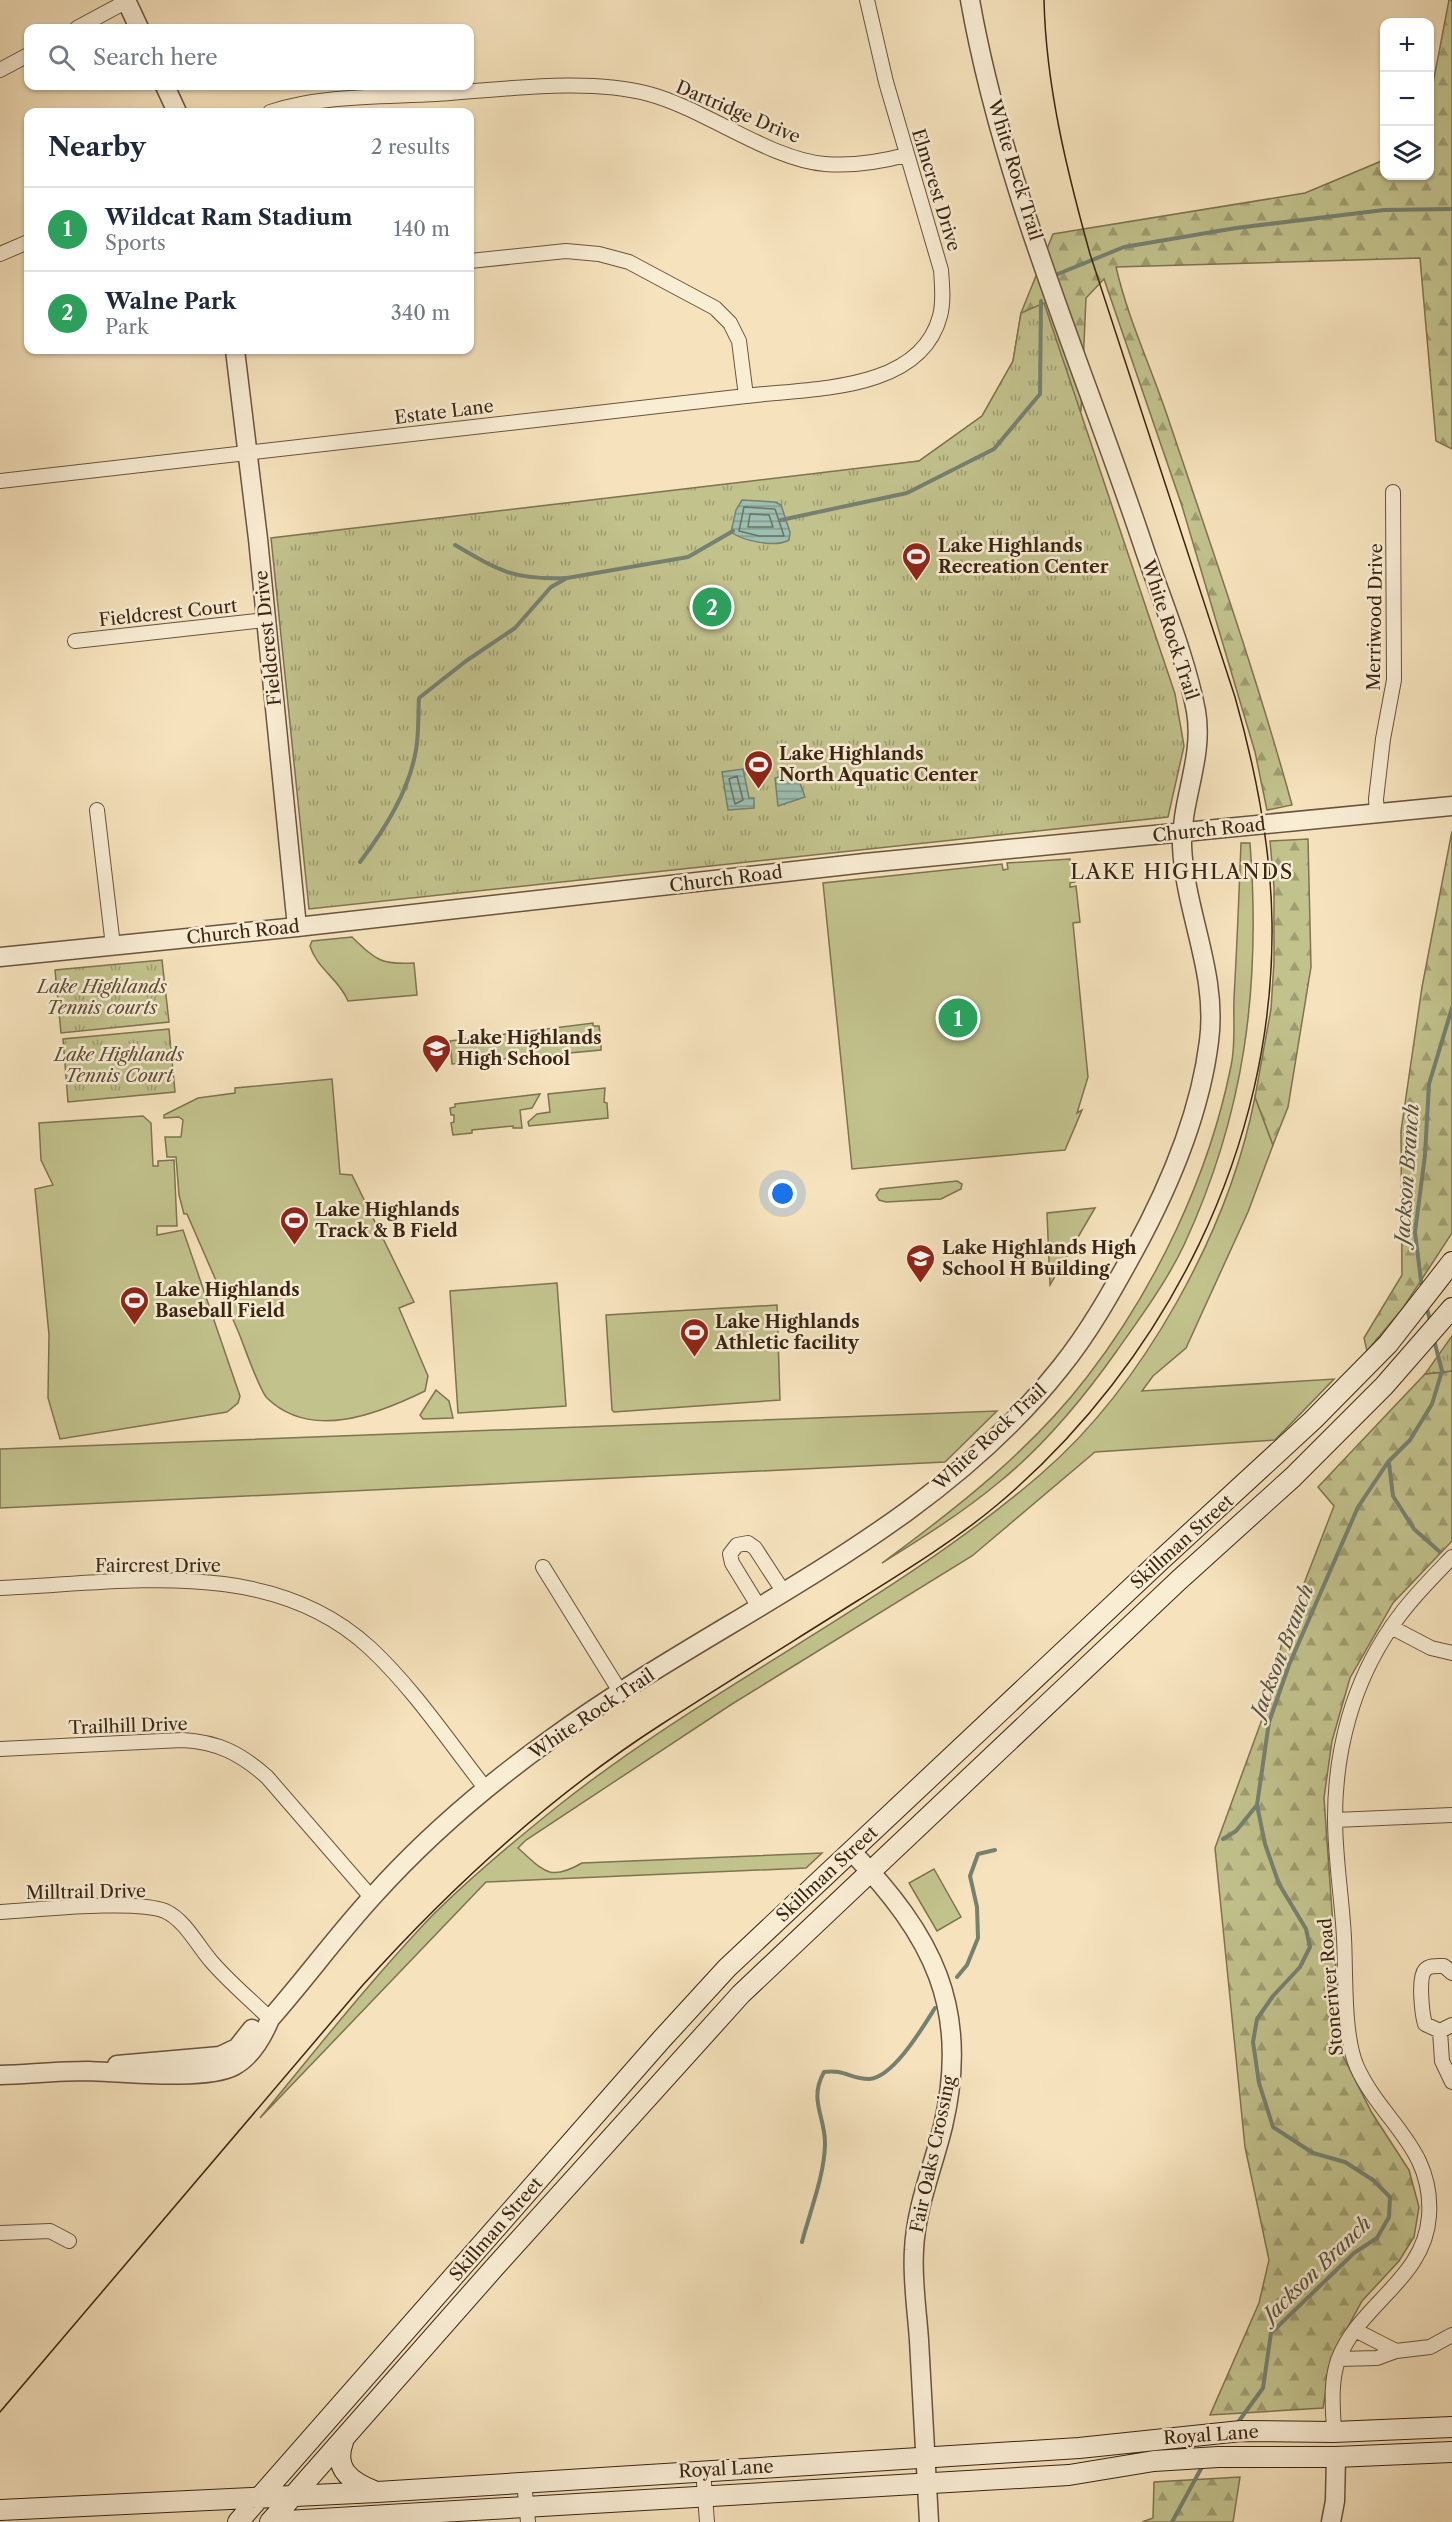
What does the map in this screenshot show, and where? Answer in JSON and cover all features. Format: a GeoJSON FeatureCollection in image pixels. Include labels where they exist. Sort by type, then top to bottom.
{"type":"FeatureCollection","features":[{"type":"Feature","properties":{"kind":"main road","name":"Skillman Street"},"geometry":{"type":"LineString","coordinates":[[238,2522],[682,2017],[750,1945],[1313,1420],[1379,1354],[1423,1302],[1452,1262]]}},
{"type":"Feature","properties":{"kind":"main road","name":"Skillman Street"},"geometry":{"type":"LineString","coordinates":[[270,2522],[343,2442],[493,2268],[741,1994],[1365,1406],[1452,1308]]}},
{"type":"Feature","properties":{"kind":"main road"},"geometry":{"type":"LineString","coordinates":[[1214,1512],[1232,1533]]}},
{"type":"Feature","properties":{"kind":"main road","name":"Royal Lane"},"geometry":{"type":"LineString","coordinates":[[0,2510],[376,2492],[1079,2448],[1241,2431],[1334,2432],[1452,2427]]}},
{"type":"Feature","properties":{"kind":"main road"},"geometry":{"type":"LineString","coordinates":[[1334,2432],[1336,2457]]}},
{"type":"Feature","properties":{"kind":"main road"},"geometry":{"type":"LineString","coordinates":[[343,2442],[340,2451],[342,2469],[354,2481],[376,2492]]}},
{"type":"Feature","properties":{"kind":"main road","name":"Royal Lane"},"geometry":{"type":"LineString","coordinates":[[270,2522],[527,2514],[706,2497],[1070,2475],[1154,2461],[1218,2457],[1336,2457],[1452,2452]]}},
{"type":"Feature","properties":{"kind":"main road"},"geometry":{"type":"LineString","coordinates":[[5,2522],[43,2508]]}},
{"type":"Feature","properties":{"kind":"street"},"geometry":{"type":"LineString","coordinates":[[84,24],[127,0],[137,24]]}},
{"type":"Feature","properties":{"kind":"street","name":"Elmcrest Drive"},"geometry":{"type":"LineString","coordinates":[[867,0],[874,36],[906,155],[941,270],[940,317],[927,343],[906,364],[891,373]]}},
{"type":"Feature","properties":{"kind":"street","name":"White Rock Trail"},"geometry":{"type":"LineString","coordinates":[[0,2075],[89,2071],[124,2063],[234,2066],[263,2036],[270,2019],[371,1897],[428,1839],[486,1789],[554,1737],[898,1518],[965,1464],[1022,1411],[1058,1372],[1086,1334],[1157,1209],[1179,1156],[1203,1077],[1210,1038],[1209,977],[1186,890],[1182,834],[1198,754],[1198,725],[1189,683],[1015,177],[985,67],[970,0]]}},
{"type":"Feature","properties":{"kind":"street"},"geometry":{"type":"LineString","coordinates":[[0,70],[24,57]]}},
{"type":"Feature","properties":{"kind":"street","name":"Dartridge Drive"},"geometry":{"type":"LineString","coordinates":[[288,108],[319,101],[599,87],[646,93],[684,105],[766,145],[805,160],[848,164],[906,155]]}},
{"type":"Feature","properties":{"kind":"street"},"geometry":{"type":"LineString","coordinates":[[167,90],[175,108]]}},
{"type":"Feature","properties":{"kind":"street"},"geometry":{"type":"LineString","coordinates":[[0,254],[24,244]]}},
{"type":"Feature","properties":{"kind":"street"},"geometry":{"type":"LineString","coordinates":[[474,261],[566,251],[599,254],[629,262],[715,308],[730,323],[739,341],[746,396]]}},
{"type":"Feature","properties":{"kind":"street","name":"Fieldcrest Drive"},"geometry":{"type":"LineString","coordinates":[[236,354],[248,453],[297,927]]}},
{"type":"Feature","properties":{"kind":"street","name":"Estate Lane"},"geometry":{"type":"LineString","coordinates":[[0,481],[746,396],[867,381],[891,373]]}},
{"type":"Feature","properties":{"kind":"street","name":"Merriwood Drive"},"geometry":{"type":"LineString","coordinates":[[1377,813],[1376,799],[1383,739],[1394,680],[1393,492]]}},
{"type":"Feature","properties":{"kind":"street","name":"Fieldcrest Court"},"geometry":{"type":"LineString","coordinates":[[75,641],[265,620]]}},
{"type":"Feature","properties":{"kind":"street","name":"Church Road"},"geometry":{"type":"LineString","coordinates":[[0,957],[297,927],[875,862],[1448,807]]}},
{"type":"Feature","properties":{"kind":"street"},"geometry":{"type":"LineString","coordinates":[[97,810],[113,946]]}},
{"type":"Feature","properties":{"kind":"street"},"geometry":{"type":"LineString","coordinates":[[759,1607],[732,1563],[730,1554],[737,1545],[748,1544],[755,1548],[783,1591]]}},
{"type":"Feature","properties":{"kind":"street","name":"Stoneriver Road"},"geometry":{"type":"LineString","coordinates":[[1334,2432],[1332,2389],[1339,2359],[1354,2330],[1410,2268],[1420,2252],[1426,2236],[1430,2200],[1427,2180],[1411,2143],[1365,2081],[1352,2054],[1335,1820],[1337,1775],[1348,1718],[1359,1689],[1391,1627],[1410,1602],[1452,1557]]}},
{"type":"Feature","properties":{"kind":"street"},"geometry":{"type":"LineString","coordinates":[[543,1568],[621,1693]]}},
{"type":"Feature","properties":{"kind":"street","name":"Faircrest Drive"},"geometry":{"type":"LineString","coordinates":[[0,1588],[212,1581],[252,1587],[291,1599],[346,1628],[393,1670],[486,1789]]}},
{"type":"Feature","properties":{"kind":"street"},"geometry":{"type":"LineString","coordinates":[[1391,1627],[1431,1648],[1452,1653]]}},
{"type":"Feature","properties":{"kind":"street","name":"Trailhill Drive"},"geometry":{"type":"LineString","coordinates":[[0,1749],[182,1740],[207,1742],[229,1749],[249,1761],[267,1777],[371,1897]]}},
{"type":"Feature","properties":{"kind":"street"},"geometry":{"type":"LineString","coordinates":[[1335,1820],[1452,1815]]}},
{"type":"Feature","properties":{"kind":"street","name":"Fair Oaks Crossing"},"geometry":{"type":"LineString","coordinates":[[852,1852],[903,1908],[931,1956],[947,2008],[952,2040],[948,2102],[922,2195],[915,2237],[929,2522]]}},
{"type":"Feature","properties":{"kind":"street","name":"Milltrail Drive"},"geometry":{"type":"LineString","coordinates":[[0,1912],[125,1906],[148,1907],[166,1912],[181,1924],[213,1962],[270,2019]]}},
{"type":"Feature","properties":{"kind":"street"},"geometry":{"type":"LineString","coordinates":[[1452,1973],[1444,1966],[1430,1967],[1424,1971],[1421,1978],[1425,2024],[1446,2028],[1442,2061],[1452,2082]]}},
{"type":"Feature","properties":{"kind":"street"},"geometry":{"type":"LineString","coordinates":[[0,2233],[50,2231],[69,2241]]}},
{"type":"Feature","properties":{"kind":"street"},"geometry":{"type":"LineString","coordinates":[[1354,2330],[1396,2351]]}},
{"type":"Feature","properties":{"kind":"street"},"geometry":{"type":"LineString","coordinates":[[1339,2359],[1377,2358],[1396,2351],[1430,2347],[1452,2335]]}},
{"type":"Feature","properties":{"kind":"street"},"geometry":{"type":"LineString","coordinates":[[1330,2522],[1335,2501],[1336,2457]]}},
{"type":"Feature","properties":{"kind":"street"},"geometry":{"type":"LineString","coordinates":[[703,2470],[707,2522]]}},
{"type":"Feature","properties":{"kind":"street"},"geometry":{"type":"LineString","coordinates":[[524,2482],[527,2514]]}},
{"type":"Feature","properties":{"kind":"green space"},"geometry":{"type":"Polygon","coordinates":[[[1449,0],[1452,0],[1452,449],[1436,441],[1420,258],[1116,267],[1127,305],[1233,610],[1292,805],[1267,810],[1255,752],[1182,506],[1104,279],[1086,298],[1081,411],[342,851],[704,495],[919,461],[982,416],[1013,361],[1021,313],[1053,234],[1305,193],[1380,162],[1380,180],[1434,180],[1434,78],[1449,0]]]}},
{"type":"Feature","properties":{"kind":"green space"},"geometry":{"type":"Polygon","coordinates":[[[1044,303],[1175,694],[1184,746],[1168,817],[309,909],[271,538],[919,461],[982,416],[1013,361],[1021,313],[1044,303]]]}},
{"type":"Feature","properties":{"kind":"green space"},"geometry":{"type":"Polygon","coordinates":[[[1452,831],[1452,1233],[1403,1308],[1367,1351],[1364,1338],[1402,1275],[1401,1131],[1422,987],[1452,831]]]}},
{"type":"Feature","properties":{"kind":"green space"},"geometry":{"type":"Polygon","coordinates":[[[1308,839],[1311,967],[1288,1107],[1273,1145],[1255,1097],[1271,1009],[1274,962],[1274,887],[1270,841],[1308,839]]]}},
{"type":"Feature","properties":{"kind":"green space"},"geometry":{"type":"Polygon","coordinates":[[[1241,843],[1250,843],[1253,896],[1250,999],[1244,1048],[1235,1098],[1222,1147],[1205,1196],[1184,1245],[1161,1287],[1116,1352],[1090,1388],[1047,1438],[1015,1469],[984,1494],[942,1525],[882,1563],[965,1500],[1042,1429],[1087,1377],[1112,1343],[1157,1269],[1194,1190],[1209,1149],[1233,1058],[1241,843]]]}},
{"type":"Feature","properties":{"kind":"green space"},"geometry":{"type":"Polygon","coordinates":[[[1070,859],[1070,863],[1074,863],[1075,882],[1070,883],[1070,887],[1076,886],[1080,922],[1073,923],[1088,1077],[1077,1113],[1082,1110],[1065,1150],[852,1169],[823,883],[1002,864],[1003,870],[1008,869],[1007,863],[1070,859]]]}},
{"type":"Feature","properties":{"kind":"green space"},"geometry":{"type":"Polygon","coordinates":[[[352,937],[373,956],[386,962],[414,963],[417,995],[348,1001],[340,987],[313,954],[310,946],[312,941],[352,937]]]}},
{"type":"Feature","properties":{"kind":"green space","name":"Lake Highlands Tennis courts"},"geometry":{"type":"Polygon","coordinates":[[[162,960],[169,1022],[61,1033],[55,970],[162,960]]]}},
{"type":"Feature","properties":{"kind":"green space"},"geometry":{"type":"Polygon","coordinates":[[[593,1023],[593,1026],[599,1026],[600,1033],[596,1034],[597,1040],[601,1041],[601,1050],[452,1064],[450,1041],[593,1023]]]}},
{"type":"Feature","properties":{"kind":"green space","name":"Lake Highlands Tennis Court"},"geometry":{"type":"Polygon","coordinates":[[[169,1029],[175,1092],[68,1102],[63,1039],[169,1029]]]}},
{"type":"Feature","properties":{"kind":"green space","name":"Lake Highlands Track & B Field"},"geometry":{"type":"Polygon","coordinates":[[[332,1079],[340,1174],[352,1175],[414,1302],[399,1308],[428,1376],[425,1391],[407,1400],[366,1415],[324,1421],[304,1418],[284,1411],[264,1393],[187,1214],[184,1214],[179,1195],[176,1157],[167,1157],[165,1137],[181,1137],[183,1120],[179,1117],[164,1118],[164,1115],[198,1098],[235,1093],[235,1088],[332,1079]]]}},
{"type":"Feature","properties":{"kind":"green space"},"geometry":{"type":"Polygon","coordinates":[[[605,1088],[604,1102],[607,1103],[608,1118],[529,1126],[528,1122],[537,1114],[550,1112],[548,1094],[605,1088]]]}},
{"type":"Feature","properties":{"kind":"green space"},"geometry":{"type":"Polygon","coordinates":[[[540,1094],[532,1108],[520,1110],[522,1128],[513,1128],[513,1126],[472,1130],[472,1133],[453,1135],[451,1123],[454,1122],[454,1115],[451,1115],[450,1108],[455,1107],[455,1104],[540,1094]]]}},
{"type":"Feature","properties":{"kind":"green space"},"geometry":{"type":"Polygon","coordinates":[[[1255,1097],[1273,1145],[1248,1212],[1186,1348],[1153,1376],[1142,1391],[1334,1379],[1275,1440],[1095,1452],[972,1556],[732,1704],[526,1840],[518,1848],[541,1868],[554,1873],[571,1869],[582,1863],[822,1853],[806,1868],[486,1882],[260,2118],[362,1994],[426,1922],[473,1877],[524,1834],[617,1762],[677,1721],[925,1563],[1041,1474],[1079,1438],[1147,1351],[1177,1302],[1203,1251],[1225,1200],[1243,1148],[1255,1097]]]}},
{"type":"Feature","properties":{"kind":"green space","name":"Lake Highlands Baseball Field"},"geometry":{"type":"Polygon","coordinates":[[[143,1116],[151,1123],[153,1166],[158,1166],[158,1161],[174,1160],[177,1226],[157,1226],[157,1235],[183,1230],[240,1396],[238,1403],[227,1412],[60,1439],[48,1398],[49,1335],[35,1189],[53,1185],[41,1160],[39,1123],[143,1116]]]}},
{"type":"Feature","properties":{"kind":"green space"},"geometry":{"type":"Polygon","coordinates":[[[957,1181],[962,1184],[961,1189],[941,1199],[886,1202],[879,1200],[876,1195],[880,1189],[957,1181]]]}},
{"type":"Feature","properties":{"kind":"green space"},"geometry":{"type":"Polygon","coordinates":[[[1095,1208],[1050,1285],[1047,1213],[1095,1208]]]}},
{"type":"Feature","properties":{"kind":"green space"},"geometry":{"type":"Polygon","coordinates":[[[557,1283],[566,1406],[458,1413],[450,1291],[557,1283]]]}},
{"type":"Feature","properties":{"kind":"green space","name":"Lake Highlands Athletic facility"},"geometry":{"type":"Polygon","coordinates":[[[777,1305],[780,1400],[614,1412],[612,1410],[606,1315],[777,1305]]]}},
{"type":"Feature","properties":{"kind":"green space"},"geometry":{"type":"Polygon","coordinates":[[[1452,1336],[1452,1371],[1425,1374],[1452,1336]]]}},
{"type":"Feature","properties":{"kind":"green space"},"geometry":{"type":"Polygon","coordinates":[[[1452,1371],[1452,1541],[1393,1603],[1350,1678],[1332,1741],[1324,1798],[1342,2054],[1372,2113],[1409,2170],[1419,2207],[1414,2237],[1399,2261],[1362,2301],[1331,2358],[1323,2408],[1210,2415],[1259,2303],[1269,2260],[1245,2147],[1215,1848],[1268,1703],[1283,1638],[1334,1506],[1318,1487],[1425,1374],[1452,1371]]]}},
{"type":"Feature","properties":{"kind":"green space"},"geometry":{"type":"Polygon","coordinates":[[[436,1390],[449,1401],[453,1418],[423,1419],[420,1415],[436,1390]]]}},
{"type":"Feature","properties":{"kind":"green space"},"geometry":{"type":"Polygon","coordinates":[[[997,1411],[945,1462],[0,1508],[0,1449],[997,1411]]]}},
{"type":"Feature","properties":{"kind":"green space"},"geometry":{"type":"Polygon","coordinates":[[[934,1869],[961,1917],[937,1931],[909,1883],[934,1869]]]}},
{"type":"Feature","properties":{"kind":"green space"},"geometry":{"type":"Polygon","coordinates":[[[1240,2477],[1233,2522],[1142,2522],[1153,2518],[1154,2482],[1240,2477]]]}},
{"type":"Feature","properties":{"kind":"water"},"geometry":{"type":"Polygon","coordinates":[[[742,500],[775,502],[781,505],[790,532],[789,540],[776,543],[760,542],[731,532],[736,510],[742,500]]]}},
{"type":"Feature","properties":{"kind":"water"},"geometry":{"type":"Polygon","coordinates":[[[743,769],[749,798],[754,798],[754,808],[728,810],[722,772],[743,769]]]}},
{"type":"Feature","properties":{"kind":"water"},"geometry":{"type":"Polygon","coordinates":[[[796,772],[805,797],[778,806],[775,778],[796,772]]]}},
{"type":"Feature","properties":{"kind":"waterway"},"geometry":{"type":"LineString","coordinates":[[1053,276],[1124,247],[1236,228],[1384,210],[1452,209]]}},
{"type":"Feature","properties":{"kind":"waterway"},"geometry":{"type":"LineString","coordinates":[[781,520],[907,493],[994,449],[1040,394],[1041,301]]}},
{"type":"Feature","properties":{"kind":"waterway"},"geometry":{"type":"LineString","coordinates":[[360,862],[387,823],[408,780],[417,744],[419,698],[466,661],[515,628],[551,587],[567,578],[688,557],[733,531]]}},
{"type":"Feature","properties":{"kind":"waterway"},"geometry":{"type":"LineString","coordinates":[[455,545],[508,572],[533,577],[566,578]]}},
{"type":"Feature","properties":{"kind":"waterway","name":"Jackson Branch"},"geometry":{"type":"LineString","coordinates":[[1422,1289],[1415,1232],[1425,1155],[1429,1084],[1452,1008]]}},
{"type":"Feature","properties":{"kind":"waterway","name":"Jackson Branch"},"geometry":{"type":"LineString","coordinates":[[1426,1305],[1431,1324]]}},
{"type":"Feature","properties":{"kind":"waterway","name":"Jackson Branch"},"geometry":{"type":"LineString","coordinates":[[1236,2425],[1263,2388],[1271,2333],[1354,2253],[1377,2238],[1389,2217],[1390,2197],[1373,2180],[1345,2162],[1313,2153],[1273,2127],[1259,2083],[1253,2042],[1257,2019],[1273,1996],[1300,1967],[1310,1947],[1306,1929],[1279,1884],[1265,1844],[1257,1805],[1269,1722],[1289,1665],[1358,1507],[1388,1462],[1410,1440],[1432,1404],[1442,1371],[1434,1340]]}},
{"type":"Feature","properties":{"kind":"waterway"},"geometry":{"type":"LineString","coordinates":[[1389,1463],[1393,1496],[1414,1529],[1440,1552]]}},
{"type":"Feature","properties":{"kind":"waterway"},"geometry":{"type":"LineString","coordinates":[[1223,1839],[1236,1831],[1257,1805]]}},
{"type":"Feature","properties":{"kind":"waterway"},"geometry":{"type":"LineString","coordinates":[[957,1977],[967,1965],[978,1938],[977,1907],[970,1876],[978,1854],[995,1850]]}},
{"type":"Feature","properties":{"kind":"waterway"},"geometry":{"type":"LineString","coordinates":[[802,2242],[824,2157],[825,2135],[818,2100],[819,2082],[824,2072],[837,2072],[862,2079],[878,2076],[897,2061],[935,2008]]}},
{"type":"Feature","properties":{"kind":"waterway","name":"Jackson Branch"},"geometry":{"type":"LineString","coordinates":[[1172,2522],[1203,2465]]}},
{"type":"Feature","properties":{"kind":"tram line"},"geometry":{"type":"LineString","coordinates":[[0,2412],[362,1986],[431,1913],[503,1845],[580,1781],[686,1708],[929,1555],[997,1505],[1057,1448],[1112,1386],[1159,1317],[1199,1244],[1231,1168],[1254,1088],[1268,1006],[1272,923],[1269,865],[1256,780],[1235,697],[1090,254],[1053,97],[1044,0]]}},
{"type":"Feature","properties":{"kind":"place","name":"Lake Highlands Recreation Center"},"geometry":{"type":"Point","coordinates":[917,582]}},
{"type":"Feature","properties":{"kind":"place","name":"Walne Park"},"geometry":{"type":"Point","coordinates":[712,607]}},
{"type":"Feature","properties":{"kind":"place","name":"Lake Highlands North Aquatic Center"},"geometry":{"type":"Point","coordinates":[758,790]}},
{"type":"Feature","properties":{"kind":"place","name":"Wildcat Ram Stadium"},"geometry":{"type":"Point","coordinates":[958,1018]}},
{"type":"Feature","properties":{"kind":"place","name":"Lake Highlands High School"},"geometry":{"type":"Point","coordinates":[436,1074]}},
{"type":"Feature","properties":{"kind":"place","name":"Lake Highlands Track & B Field"},"geometry":{"type":"Point","coordinates":[294,1246]}},
{"type":"Feature","properties":{"kind":"place","name":"Lake Highlands High School H Building"},"geometry":{"type":"Point","coordinates":[921,1284]}},
{"type":"Feature","properties":{"kind":"place","name":"Lake Highlands Baseball Field"},"geometry":{"type":"Point","coordinates":[134,1326]}},
{"type":"Feature","properties":{"kind":"place","name":"Lake Highlands Athletic facility"},"geometry":{"type":"Point","coordinates":[694,1358]}},
{"type":"Feature","properties":{"kind":"district","name":"LAKE HIGHLANDS"},"geometry":{"type":"Point","coordinates":[1182,872]}}]}
